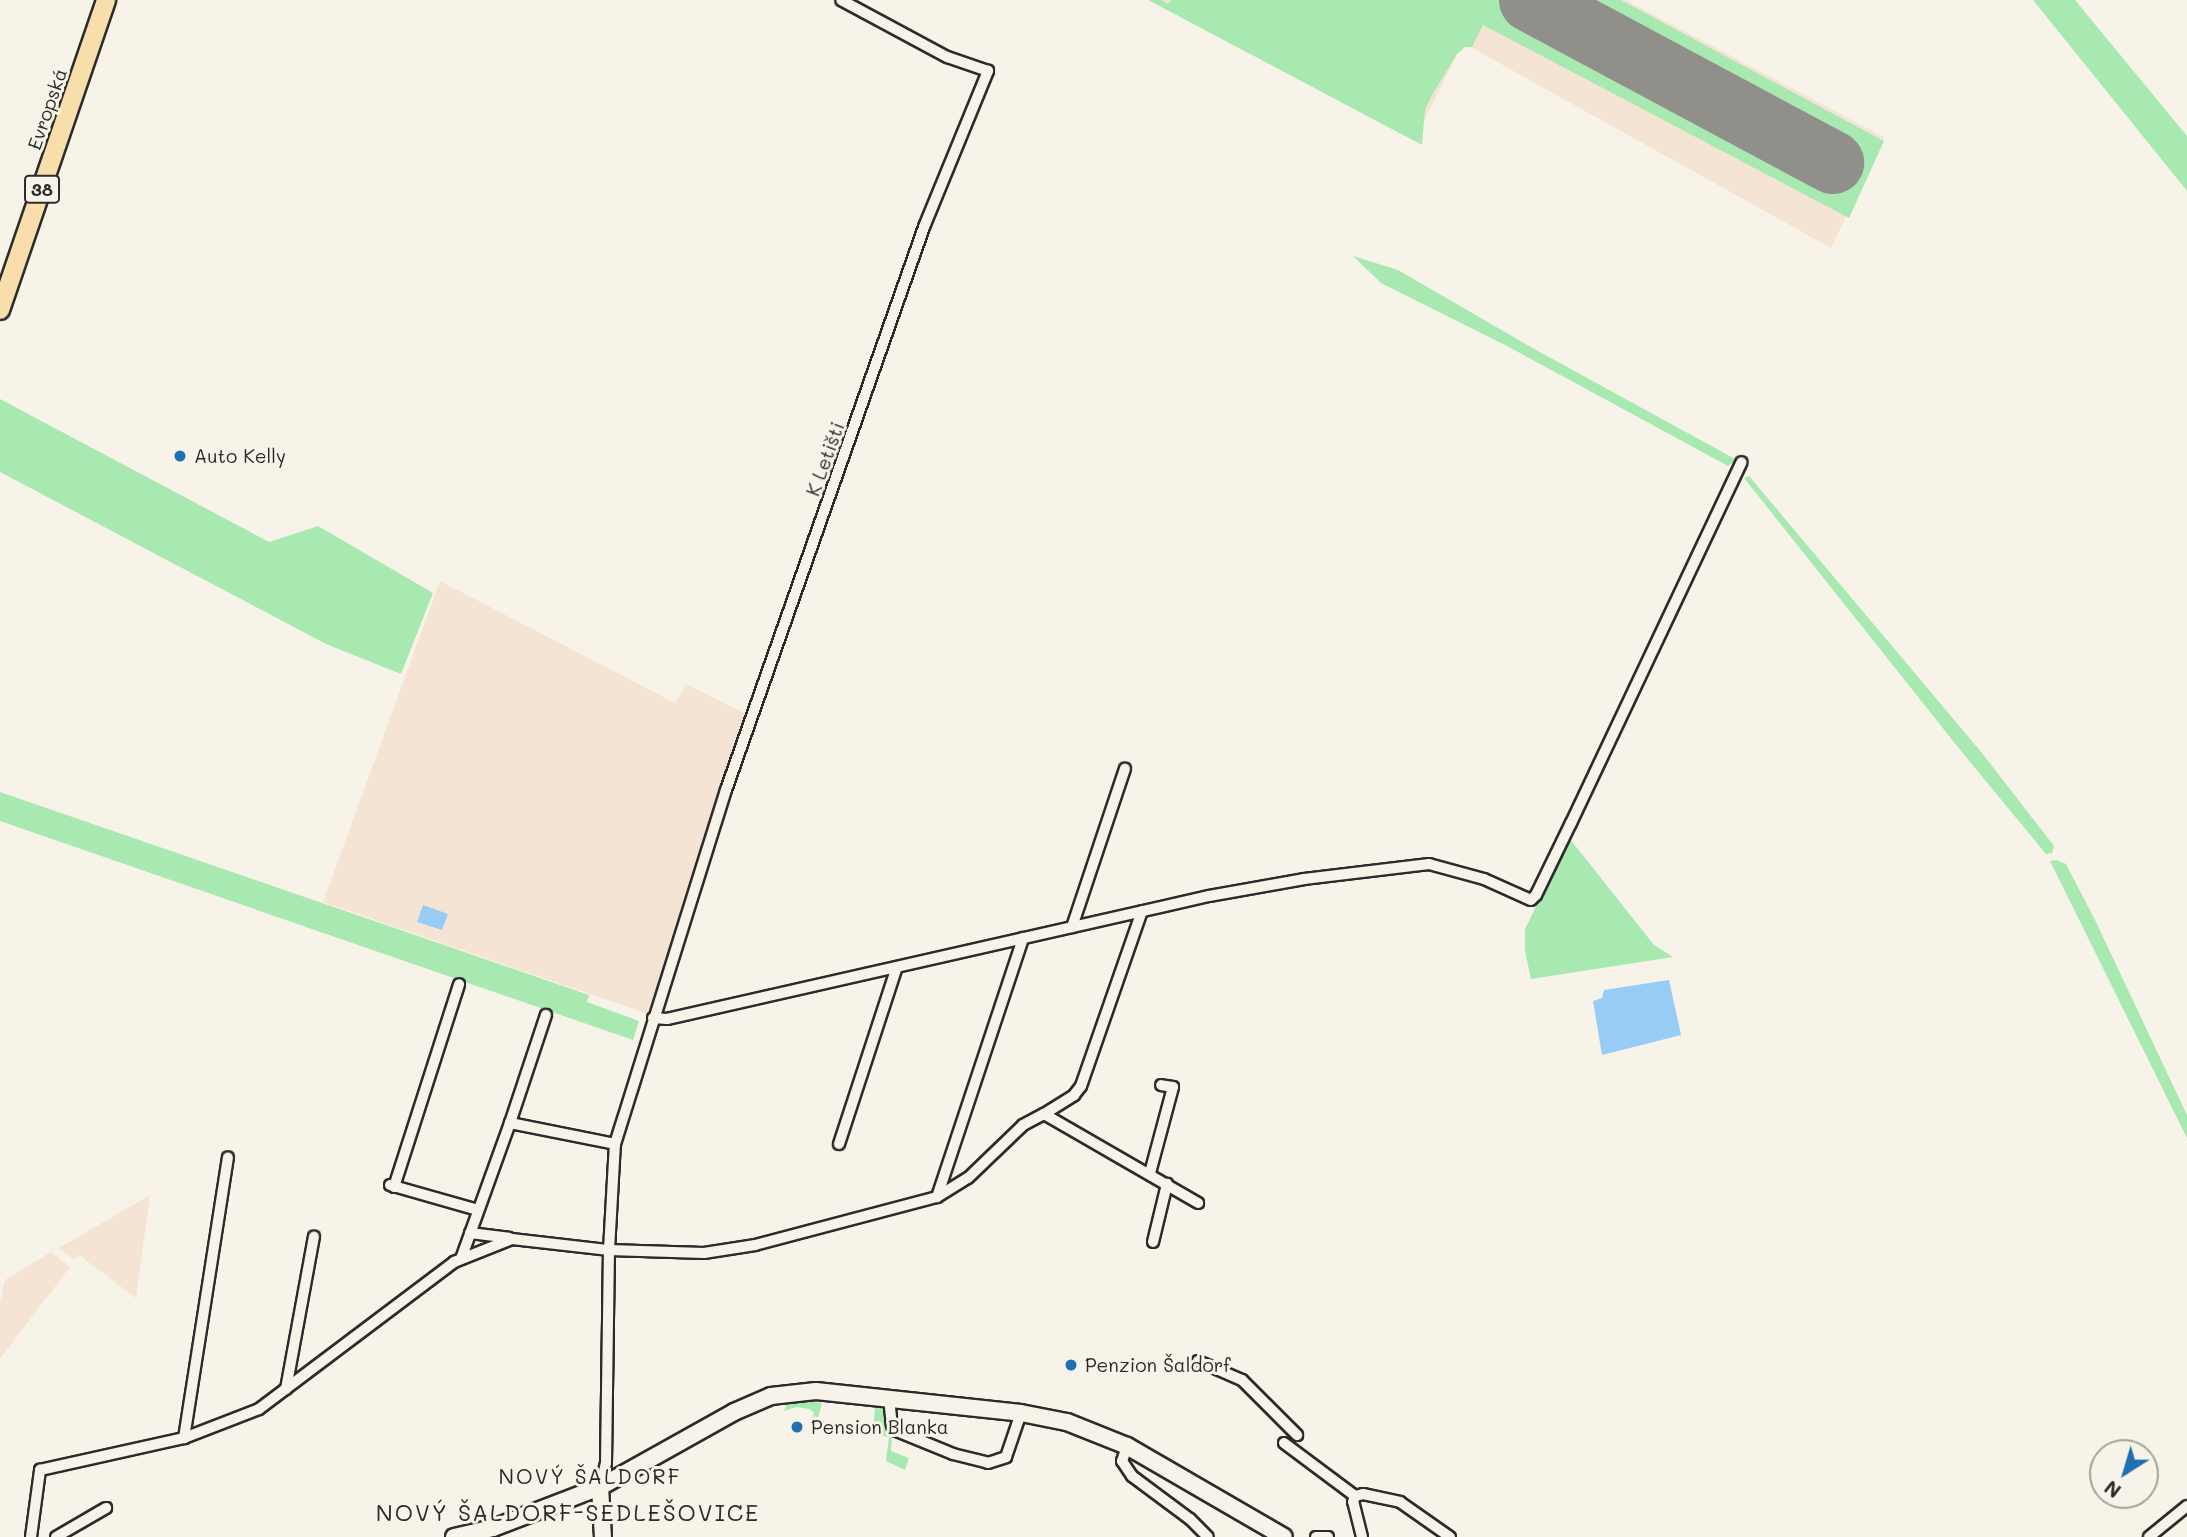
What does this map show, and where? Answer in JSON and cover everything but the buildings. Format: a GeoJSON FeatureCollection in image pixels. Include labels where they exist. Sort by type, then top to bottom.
{"type":"FeatureCollection","features":[{"type":"Feature","properties":{"kind":"main road","name":"Evropská"},"geometry":{"type":"LineString","coordinates":[[0,310],[106,0]]}},
{"type":"Feature","properties":{"kind":"main road"},"geometry":{"type":"LineString","coordinates":[[453,1537],[493,1528],[600,1487],[734,1412],[771,1396],[816,1391],[1021,1413],[1068,1422],[1127,1446],[1284,1537]]}},
{"type":"Feature","properties":{"kind":"main road"},"geometry":{"type":"LineString","coordinates":[[600,1487],[603,1537]]}},
{"type":"Feature","properties":{"kind":"street","name":"K Letišti"},"geometry":{"type":"LineString","coordinates":[[653,1017],[726,790],[923,227],[988,71],[947,57],[841,0]]}},
{"type":"Feature","properties":{"kind":"street"},"geometry":{"type":"LineString","coordinates":[[600,1487],[606,1463],[609,1250],[615,1144],[653,1017],[667,1019],[1142,911],[1304,879],[1429,864],[1484,879],[1531,900],[1572,823],[1742,462]]}},
{"type":"Feature","properties":{"kind":"street"},"geometry":{"type":"LineString","coordinates":[[1072,927],[1125,769]]}},
{"type":"Feature","properties":{"kind":"street"},"geometry":{"type":"LineString","coordinates":[[470,1233],[609,1250],[728,1251],[937,1197],[968,1178],[1023,1125],[1074,1095],[1081,1086],[1142,911]]}},
{"type":"Feature","properties":{"kind":"street"},"geometry":{"type":"LineString","coordinates":[[937,1197],[1023,938]]}},
{"type":"Feature","properties":{"kind":"street"},"geometry":{"type":"LineString","coordinates":[[839,1144],[897,967]]}},
{"type":"Feature","properties":{"kind":"street"},"geometry":{"type":"LineString","coordinates":[[459,984],[391,1186],[478,1210]]}},
{"type":"Feature","properties":{"kind":"street"},"geometry":{"type":"LineString","coordinates":[[461,1259],[546,1015]]}},
{"type":"Feature","properties":{"kind":"street"},"geometry":{"type":"LineString","coordinates":[[1150,1173],[1173,1087],[1161,1085]]}},
{"type":"Feature","properties":{"kind":"street"},"geometry":{"type":"LineString","coordinates":[[1044,1114],[1198,1203]]}},
{"type":"Feature","properties":{"kind":"street"},"geometry":{"type":"LineString","coordinates":[[510,1123],[615,1144]]}},
{"type":"Feature","properties":{"kind":"street"},"geometry":{"type":"LineString","coordinates":[[184,1438],[228,1157]]}},
{"type":"Feature","properties":{"kind":"street"},"geometry":{"type":"LineString","coordinates":[[1153,1242],[1167,1184]]}},
{"type":"Feature","properties":{"kind":"street"},"geometry":{"type":"LineString","coordinates":[[286,1389],[314,1237]]}},
{"type":"Feature","properties":{"kind":"street"},"geometry":{"type":"LineString","coordinates":[[31,1537],[40,1470],[184,1438],[259,1409],[461,1259],[512,1239]]}},
{"type":"Feature","properties":{"kind":"street"},"geometry":{"type":"LineString","coordinates":[[1198,1361],[1242,1380],[1297,1435]]}},
{"type":"Feature","properties":{"kind":"street"},"geometry":{"type":"LineString","coordinates":[[889,1398],[892,1425],[897,1431],[953,1454],[988,1463],[1006,1457],[1021,1413]]}},
{"type":"Feature","properties":{"kind":"street"},"geometry":{"type":"LineString","coordinates":[[1284,1443],[1355,1496],[1371,1494],[1400,1502],[1450,1537]]}},
{"type":"Feature","properties":{"kind":"street"},"geometry":{"type":"LineString","coordinates":[[1127,1446],[1122,1461],[1132,1476],[1183,1513],[1208,1537]]}},
{"type":"Feature","properties":{"kind":"street"},"geometry":{"type":"LineString","coordinates":[[1355,1496],[1353,1502],[1362,1537]]}},
{"type":"Feature","properties":{"kind":"street"},"geometry":{"type":"LineString","coordinates":[[2149,1537],[2187,1506]]}},
{"type":"Feature","properties":{"kind":"street"},"geometry":{"type":"LineString","coordinates":[[56,1537],[106,1508]]}},
{"type":"Feature","properties":{"kind":"street"},"geometry":{"type":"LineString","coordinates":[[1316,1537],[1328,1537]]}},
{"type":"Feature","properties":{"kind":"shaded area"},"geometry":{"type":"Polygon","coordinates":[[[1149,0],[1626,0],[1884,137],[1831,248],[1463,43],[1416,137],[1149,0]]]}},
{"type":"Feature","properties":{"kind":"shaded area"},"geometry":{"type":"Polygon","coordinates":[[[440,581],[675,703],[686,684],[748,715],[648,1014],[323,902],[440,581]]]}},
{"type":"Feature","properties":{"kind":"shaded area"},"geometry":{"type":"Polygon","coordinates":[[[150,1195],[136,1298],[79,1255],[74,1260],[59,1248],[150,1195]]]}},
{"type":"Feature","properties":{"kind":"shaded area"},"geometry":{"type":"Polygon","coordinates":[[[51,1252],[70,1267],[0,1359],[0,1302],[5,1280],[51,1252]]]}},
{"type":"Feature","properties":{"kind":"green space"},"geometry":{"type":"Polygon","coordinates":[[[1148,0],[1161,0],[1168,4],[1171,0],[1621,0],[1884,141],[1849,218],[1483,25],[1472,47],[1465,47],[1457,54],[1432,95],[1425,110],[1422,145],[1148,0]]]}},
{"type":"Feature","properties":{"kind":"green space"},"geometry":{"type":"Polygon","coordinates":[[[2033,0],[2075,0],[2187,136],[2187,191],[2033,0]]]}},
{"type":"Feature","properties":{"kind":"green space"},"geometry":{"type":"Polygon","coordinates":[[[1353,256],[1398,270],[1536,350],[1737,460],[1728,466],[1507,346],[1381,283],[1353,256]]]}},
{"type":"Feature","properties":{"kind":"green space"},"geometry":{"type":"Polygon","coordinates":[[[0,399],[269,542],[318,526],[433,593],[401,674],[326,644],[0,472],[0,399]]]}},
{"type":"Feature","properties":{"kind":"green space"},"geometry":{"type":"Polygon","coordinates":[[[1749,476],[1982,753],[2054,846],[2052,853],[2046,854],[1961,751],[1744,478],[1749,476]]]}},
{"type":"Feature","properties":{"kind":"green space"},"geometry":{"type":"Polygon","coordinates":[[[0,792],[589,995],[587,1002],[639,1021],[633,1040],[0,821],[0,792]]]}},
{"type":"Feature","properties":{"kind":"green space"},"geometry":{"type":"Polygon","coordinates":[[[1573,830],[1570,839],[1654,945],[1673,957],[1531,979],[1525,951],[1525,929],[1573,830]]]}},
{"type":"Feature","properties":{"kind":"green space"},"geometry":{"type":"Polygon","coordinates":[[[2050,861],[2066,864],[2096,922],[2187,1115],[2187,1138],[2050,861]]]}},
{"type":"Feature","properties":{"kind":"green space"},"geometry":{"type":"Polygon","coordinates":[[[795,1399],[822,1403],[815,1429],[812,1424],[814,1412],[809,1409],[797,1407],[784,1411],[788,1402],[795,1399]]]}},
{"type":"Feature","properties":{"kind":"green space"},"geometry":{"type":"Polygon","coordinates":[[[875,1408],[889,1409],[891,1428],[926,1447],[899,1437],[892,1438],[891,1451],[909,1458],[905,1470],[886,1461],[889,1437],[873,1434],[875,1408]]]}},
{"type":"Feature","properties":{"kind":"water"},"geometry":{"type":"Polygon","coordinates":[[[423,905],[448,914],[442,930],[417,922],[423,905]]]}},
{"type":"Feature","properties":{"kind":"water"},"geometry":{"type":"Polygon","coordinates":[[[1669,980],[1681,1035],[1602,1055],[1593,1001],[1602,998],[1604,990],[1669,980]]]}},
{"type":"Feature","properties":{"kind":"runway"},"geometry":{"type":"LineString","coordinates":[[1530,0],[1832,162]]}},
{"type":"Feature","properties":{"kind":"place","name":"Auto Kelly"},"geometry":{"type":"Point","coordinates":[180,456]}},
{"type":"Feature","properties":{"kind":"place","name":"Penzion Šaldorf"},"geometry":{"type":"Point","coordinates":[1071,1365]}},
{"type":"Feature","properties":{"kind":"place","name":"Pension Blanka"},"geometry":{"type":"Point","coordinates":[797,1427]}},
{"type":"Feature","properties":{"kind":"district","name":"NOVÝ ŠALDORF"},"geometry":{"type":"Point","coordinates":[590,1476]}},
{"type":"Feature","properties":{"kind":"district","name":"NOVÝ ŠALDORF-SEDLEŠOVICE"},"geometry":{"type":"Point","coordinates":[568,1512]}}]}
